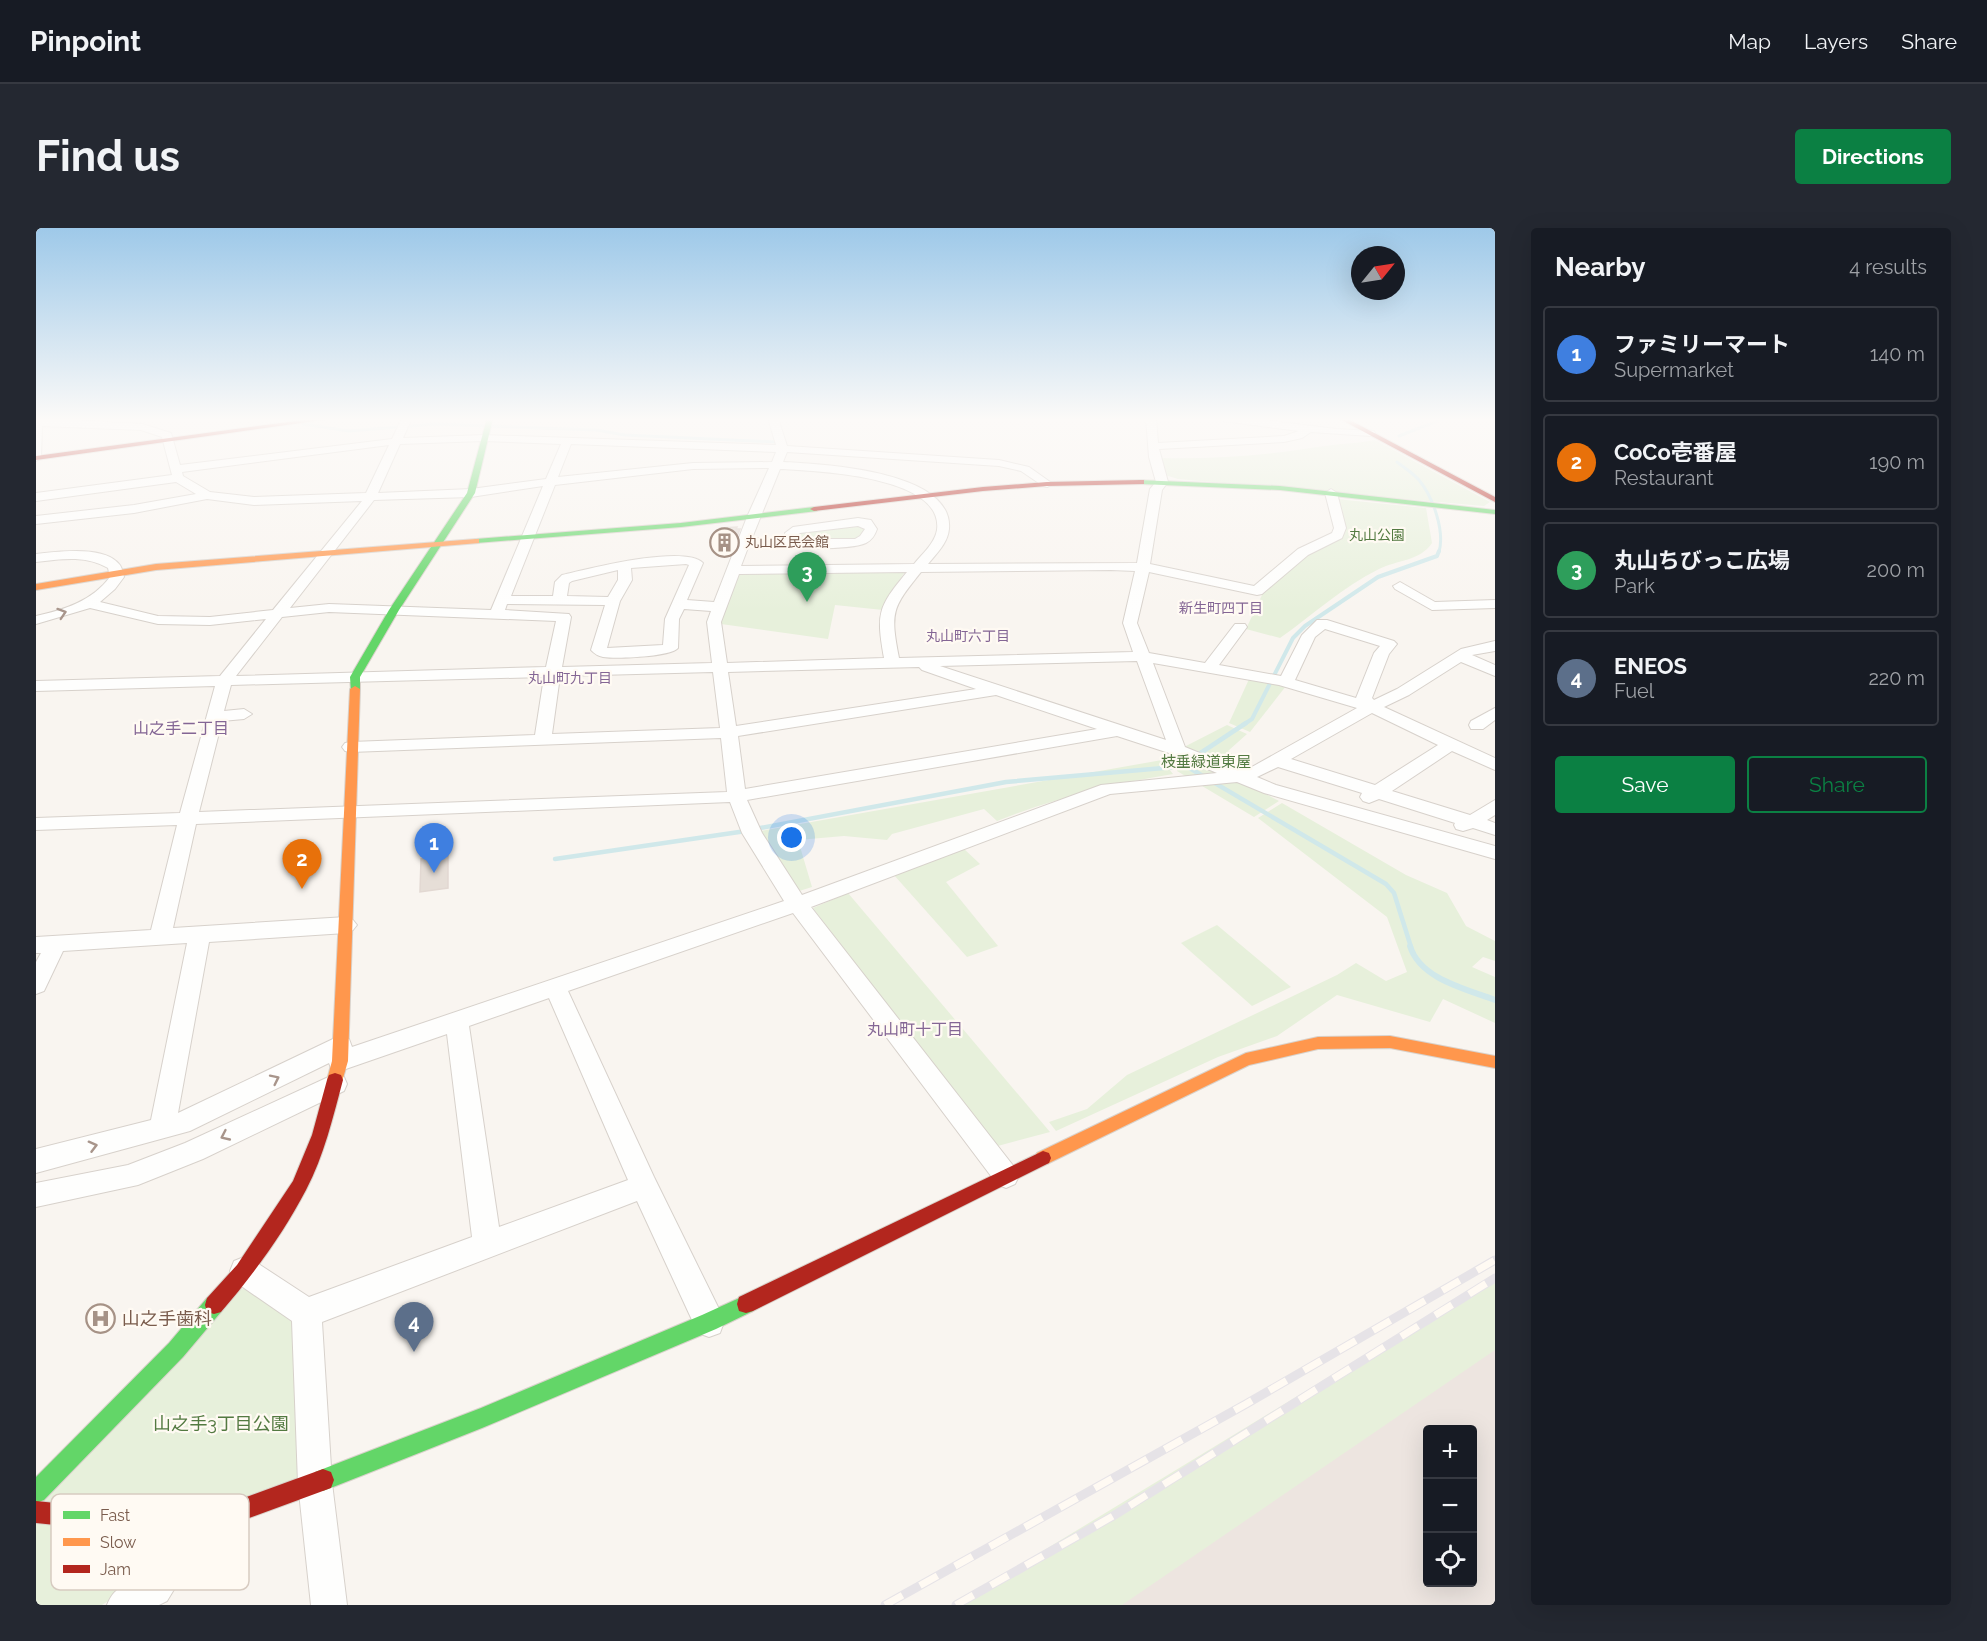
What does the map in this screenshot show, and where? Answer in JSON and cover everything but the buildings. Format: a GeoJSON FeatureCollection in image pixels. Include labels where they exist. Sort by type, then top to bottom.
{"type":"FeatureCollection","features":[{"type":"Feature","properties":{"kind":"street"},"geometry":{"type":"LineString","coordinates":[[36,497],[126,482]]}},
{"type":"Feature","properties":{"kind":"street"},"geometry":{"type":"LineString","coordinates":[[189,482],[207,495]]}},
{"type":"Feature","properties":{"kind":"street"},"geometry":{"type":"LineString","coordinates":[[160,938],[188,817],[224,681],[370,498],[378,482]]}},
{"type":"Feature","properties":{"kind":"street"},"geometry":{"type":"LineString","coordinates":[[36,1492],[176,1350],[244,1271],[300,1185],[320,1135],[339,1064],[355,677],[394,610],[471,493],[474,482]]}},
{"type":"Feature","properties":{"kind":"street"},"geometry":{"type":"LineString","coordinates":[[36,520],[124,510],[207,495],[254,501],[370,498],[471,493],[555,482]]}},
{"type":"Feature","properties":{"kind":"street"},"geometry":{"type":"LineString","coordinates":[[768,482],[714,622],[737,797],[752,833],[797,904],[1006,1176]]}},
{"type":"Feature","properties":{"kind":"street"},"geometry":{"type":"LineString","coordinates":[[892,662],[886,628],[891,600],[938,543],[943,529],[937,508],[924,496],[898,482]]}},
{"type":"Feature","properties":{"kind":"street"},"geometry":{"type":"LineString","coordinates":[[36,587],[117,572],[691,524],[924,496],[1047,484],[1147,482]]}},
{"type":"Feature","properties":{"kind":"street"},"geometry":{"type":"LineString","coordinates":[[1162,482],[1156,489],[1143,567],[1130,623],[1180,751]]}},
{"type":"Feature","properties":{"kind":"street"},"geometry":{"type":"LineString","coordinates":[[1166,482],[1331,493],[1495,512]]}},
{"type":"Feature","properties":{"kind":"street"},"geometry":{"type":"LineString","coordinates":[[1462,482],[1495,500]]}},
{"type":"Feature","properties":{"kind":"street"},"geometry":{"type":"LineString","coordinates":[[1475,482],[1495,493]]}},
{"type":"Feature","properties":{"kind":"street"},"geometry":{"type":"LineString","coordinates":[[500,606],[551,483]]}},
{"type":"Feature","properties":{"kind":"street"},"geometry":{"type":"LineString","coordinates":[[733,570],[1143,567],[1257,591],[1304,552],[1338,535],[1340,528],[1331,493]]}},
{"type":"Feature","properties":{"kind":"street"},"geometry":{"type":"LineString","coordinates":[[744,541],[791,544],[854,543],[863,540],[871,530],[869,524],[858,522],[801,529],[791,533],[791,544]]}},
{"type":"Feature","properties":{"kind":"street"},"geometry":{"type":"LineString","coordinates":[[36,558],[74,555],[95,557],[109,562],[117,572]]}},
{"type":"Feature","properties":{"kind":"street"},"geometry":{"type":"LineString","coordinates":[[560,600],[562,582],[567,578],[624,564],[687,560],[696,563],[672,619],[670,648],[605,653],[598,650],[613,601],[625,580],[624,564]]}},
{"type":"Feature","properties":{"kind":"street"},"geometry":{"type":"LineString","coordinates":[[36,621],[88,603],[114,582],[117,572]]}},
{"type":"Feature","properties":{"kind":"street"},"geometry":{"type":"LineString","coordinates":[[1400,586],[1432,606],[1495,604]]}},
{"type":"Feature","properties":{"kind":"street"},"geometry":{"type":"LineString","coordinates":[[88,603],[158,620],[210,621],[329,608],[394,610],[500,606],[560,600],[613,601]]}},
{"type":"Feature","properties":{"kind":"street"},"geometry":{"type":"LineString","coordinates":[[678,604],[719,607]]}},
{"type":"Feature","properties":{"kind":"street"},"geometry":{"type":"LineString","coordinates":[[500,606],[564,617],[553,671],[543,741]]}},
{"type":"Feature","properties":{"kind":"street"},"geometry":{"type":"LineString","coordinates":[[1283,682],[1309,635],[1322,623],[1389,644],[1382,653],[1364,698],[1371,707]]}},
{"type":"Feature","properties":{"kind":"street"},"geometry":{"type":"LineString","coordinates":[[1209,668],[1240,627]]}},
{"type":"Feature","properties":{"kind":"street"},"geometry":{"type":"LineString","coordinates":[[1241,776],[1256,772],[1278,761],[1371,707],[1403,692],[1466,652],[1495,646]]}},
{"type":"Feature","properties":{"kind":"street"},"geometry":{"type":"LineString","coordinates":[[36,686],[1141,656],[1263,677],[1371,707],[1495,765]]}},
{"type":"Feature","properties":{"kind":"street"},"geometry":{"type":"LineString","coordinates":[[1460,656],[1495,671]]}},
{"type":"Feature","properties":{"kind":"street"},"geometry":{"type":"LineString","coordinates":[[909,662],[1180,751],[1205,772]]}},
{"type":"Feature","properties":{"kind":"street"},"geometry":{"type":"LineString","coordinates":[[351,747],[727,734],[998,690]]}},
{"type":"Feature","properties":{"kind":"street"},"geometry":{"type":"LineString","coordinates":[[1477,725],[1495,713]]}},
{"type":"Feature","properties":{"kind":"street"},"geometry":{"type":"LineString","coordinates":[[215,717],[244,714]]}},
{"type":"Feature","properties":{"kind":"street"},"geometry":{"type":"LineString","coordinates":[[36,824],[351,810],[737,797],[1120,730]]}},
{"type":"Feature","properties":{"kind":"street"},"geometry":{"type":"LineString","coordinates":[[1349,813],[1376,792],[1451,744]]}},
{"type":"Feature","properties":{"kind":"street"},"geometry":{"type":"LineString","coordinates":[[1278,761],[1495,829]]}},
{"type":"Feature","properties":{"kind":"street"},"geometry":{"type":"LineString","coordinates":[[36,1161],[181,1123],[457,1020],[797,904],[1107,789],[1205,772],[1241,776],[1270,789],[1349,813],[1495,853]]}},
{"type":"Feature","properties":{"kind":"street"},"geometry":{"type":"LineString","coordinates":[[1448,840],[1464,823],[1472,822],[1495,806]]}},
{"type":"Feature","properties":{"kind":"street"},"geometry":{"type":"LineString","coordinates":[[36,985],[46,945],[346,925]]}},
{"type":"Feature","properties":{"kind":"street"},"geometry":{"type":"LineString","coordinates":[[162,1128],[200,935]]}},
{"type":"Feature","properties":{"kind":"street"},"geometry":{"type":"LineString","coordinates":[[555,987],[644,1186],[709,1322]]}},
{"type":"Feature","properties":{"kind":"street"},"geometry":{"type":"LineString","coordinates":[[457,1020],[487,1245]]}},
{"type":"Feature","properties":{"kind":"street"},"geometry":{"type":"LineString","coordinates":[[249,1507],[482,1418],[709,1322],[1246,1059],[1318,1043],[1390,1042],[1495,1062]]}},
{"type":"Feature","properties":{"kind":"street"},"geometry":{"type":"LineString","coordinates":[[36,1195],[129,1177],[194,1151],[339,1064]]}},
{"type":"Feature","properties":{"kind":"street"},"geometry":{"type":"LineString","coordinates":[[307,1313],[644,1186]]}},
{"type":"Feature","properties":{"kind":"street"},"geometry":{"type":"LineString","coordinates":[[244,1271],[307,1313]]}},
{"type":"Feature","properties":{"kind":"street"},"geometry":{"type":"LineString","coordinates":[[307,1313],[315,1483],[329,1605]]}},
{"type":"Feature","properties":{"kind":"street"},"geometry":{"type":"LineString","coordinates":[[36,1512],[51,1514]]}},
{"type":"Feature","properties":{"kind":"street"},"geometry":{"type":"LineString","coordinates":[[125,1605],[151,1590]]}},
{"type":"Feature","properties":{"kind":"shaded area"},"geometry":{"type":"Polygon","coordinates":[[[1495,1344],[1495,1605],[1077,1605],[1495,1344]]]}},
{"type":"Feature","properties":{"kind":"green space"},"geometry":{"type":"Polygon","coordinates":[[[1215,482],[1453,482],[1490,502],[1484,506],[1215,482]]]}},
{"type":"Feature","properties":{"kind":"green space","name":"丸山公園"},"geometry":{"type":"Polygon","coordinates":[[[1336,499],[1426,508],[1432,543],[1415,557],[1386,566],[1365,576],[1280,638],[1246,629],[1262,595],[1307,554],[1336,541],[1336,499]]]}},
{"type":"Feature","properties":{"kind":"green space"},"geometry":{"type":"Polygon","coordinates":[[[860,525],[866,530],[855,540],[800,541],[795,538],[796,533],[860,525]]]}},
{"type":"Feature","properties":{"kind":"green space"},"geometry":{"type":"Polygon","coordinates":[[[901,570],[905,572],[886,599],[883,610],[835,605],[828,639],[721,624],[737,574],[745,572],[901,570]]]}},
{"type":"Feature","properties":{"kind":"green space"},"geometry":{"type":"Polygon","coordinates":[[[1250,677],[1286,686],[1250,732],[1229,723],[1250,677]]]}},
{"type":"Feature","properties":{"kind":"green space","name":"枝垂緑道東屋"},"geometry":{"type":"Polygon","coordinates":[[[1227,725],[1247,734],[1228,751],[1251,766],[1241,781],[1279,801],[1254,817],[1177,771],[1184,747],[1227,725]]]}},
{"type":"Feature","properties":{"kind":"green space"},"geometry":{"type":"Polygon","coordinates":[[[1162,760],[1173,774],[1084,793],[1040,805],[997,821],[984,809],[892,834],[887,840],[844,836],[798,840],[812,887],[796,892],[761,831],[1162,760]]]}},
{"type":"Feature","properties":{"kind":"green space"},"geometry":{"type":"Polygon","coordinates":[[[1282,803],[1406,875],[1447,893],[1466,926],[1495,941],[1495,961],[1483,957],[1472,967],[1495,977],[1495,1023],[1443,999],[1430,1022],[1337,995],[1277,1036],[1218,1057],[1056,1131],[1049,1122],[1087,1109],[1127,1075],[1337,975],[1356,963],[1386,981],[1407,972],[1387,917],[1258,818],[1282,803]]]}},
{"type":"Feature","properties":{"kind":"green space"},"geometry":{"type":"Polygon","coordinates":[[[963,848],[980,864],[946,882],[998,946],[967,957],[894,875],[963,848]]]}},
{"type":"Feature","properties":{"kind":"green space"},"geometry":{"type":"Polygon","coordinates":[[[848,893],[1050,1132],[994,1147],[813,908],[848,893]]]}},
{"type":"Feature","properties":{"kind":"green space"},"geometry":{"type":"Polygon","coordinates":[[[1217,925],[1291,987],[1252,1006],[1181,943],[1217,925]]]}},
{"type":"Feature","properties":{"kind":"green space"},"geometry":{"type":"Polygon","coordinates":[[[1495,1276],[1495,1350],[1122,1605],[954,1605],[1495,1276]]]}},
{"type":"Feature","properties":{"kind":"green space","name":"山之手3丁目公園"},"geometry":{"type":"Polygon","coordinates":[[[240,1288],[254,1292],[292,1322],[302,1479],[249,1512],[249,1494],[51,1494],[51,1590],[126,1590],[102,1605],[36,1605],[36,1510],[240,1288]]]}},
{"type":"Feature","properties":{"kind":"waterway"},"geometry":{"type":"LineString","coordinates":[[1421,482],[1429,495],[1439,524],[1439,552]]}},
{"type":"Feature","properties":{"kind":"waterway"},"geometry":{"type":"LineString","coordinates":[[1246,723],[1252,719],[1293,638],[1305,626],[1378,577],[1437,556],[1439,551]]}},
{"type":"Feature","properties":{"kind":"waterway"},"geometry":{"type":"LineString","coordinates":[[1196,756],[1246,723]]}},
{"type":"Feature","properties":{"kind":"waterway"},"geometry":{"type":"LineString","coordinates":[[755,829],[1006,782],[1186,766],[1386,884],[1394,893],[1411,947]]}},
{"type":"Feature","properties":{"kind":"waterway"},"geometry":{"type":"LineString","coordinates":[[555,859],[746,831]]}},
{"type":"Feature","properties":{"kind":"waterway"},"geometry":{"type":"LineString","coordinates":[[1410,946],[1423,967],[1434,975],[1458,987],[1495,1000]]}},
{"type":"Feature","properties":{"kind":"railway"},"geometry":{"type":"LineString","coordinates":[[885,1605],[1246,1404],[1495,1260]]}},
{"type":"Feature","properties":{"kind":"railway"},"geometry":{"type":"LineString","coordinates":[[956,1605],[1113,1516],[1495,1278]]}},
{"type":"Feature","properties":{"kind":"traffic: fast"},"geometry":{"type":"LineString","coordinates":[[355,689],[355,677],[394,610],[471,493],[474,482]]}},
{"type":"Feature","properties":{"kind":"traffic: fast"},"geometry":{"type":"LineString","coordinates":[[1147,482],[1280,488],[1495,512]]}},
{"type":"Feature","properties":{"kind":"traffic: fast"},"geometry":{"type":"LineString","coordinates":[[476,541],[681,525],[814,509]]}},
{"type":"Feature","properties":{"kind":"traffic: fast"},"geometry":{"type":"LineString","coordinates":[[323,1480],[482,1418],[709,1322],[746,1304]]}},
{"type":"Feature","properties":{"kind":"traffic: fast"},"geometry":{"type":"LineString","coordinates":[[36,1492],[176,1350],[214,1305]]}},
{"type":"Feature","properties":{"kind":"traffic: slow"},"geometry":{"type":"LineString","coordinates":[[36,587],[156,567],[476,541]]}},
{"type":"Feature","properties":{"kind":"traffic: slow"},"geometry":{"type":"LineString","coordinates":[[335,1080],[340,1061],[355,689]]}},
{"type":"Feature","properties":{"kind":"traffic: slow"},"geometry":{"type":"LineString","coordinates":[[1043,1158],[1246,1059],[1318,1043],[1390,1042],[1495,1062]]}},
{"type":"Feature","properties":{"kind":"traffic: jam"},"geometry":{"type":"LineString","coordinates":[[814,509],[983,489],[1047,484],[1129,482]]}},
{"type":"Feature","properties":{"kind":"traffic: jam"},"geometry":{"type":"LineString","coordinates":[[1462,482],[1495,500]]}},
{"type":"Feature","properties":{"kind":"traffic: jam"},"geometry":{"type":"LineString","coordinates":[[214,1305],[244,1271],[300,1185],[320,1135],[335,1080]]}},
{"type":"Feature","properties":{"kind":"traffic: jam"},"geometry":{"type":"LineString","coordinates":[[746,1304],[1043,1158]]}},
{"type":"Feature","properties":{"kind":"traffic: jam"},"geometry":{"type":"LineString","coordinates":[[249,1507],[323,1480]]}},
{"type":"Feature","properties":{"kind":"traffic: jam"},"geometry":{"type":"LineString","coordinates":[[36,1512],[51,1514]]}},
{"type":"Feature","properties":{"kind":"place","name":"丸山区民会館"},"geometry":{"type":"Point","coordinates":[724,542]}},
{"type":"Feature","properties":{"kind":"place","name":"丸山ちびっこ広場"},"geometry":{"type":"Point","coordinates":[807,602]}},
{"type":"Feature","properties":{"kind":"place","name":"ファミリーマート"},"geometry":{"type":"Point","coordinates":[434,873]}},
{"type":"Feature","properties":{"kind":"place","name":"CoCo壱番屋"},"geometry":{"type":"Point","coordinates":[302,889]}},
{"type":"Feature","properties":{"kind":"place","name":"山之手歯科"},"geometry":{"type":"Point","coordinates":[101,1319]}},
{"type":"Feature","properties":{"kind":"place","name":"ENEOS"},"geometry":{"type":"Point","coordinates":[414,1352]}},
{"type":"Feature","properties":{"kind":"district","name":"新生町四丁目"},"geometry":{"type":"Point","coordinates":[1221,608]}},
{"type":"Feature","properties":{"kind":"district","name":"丸山町六丁目"},"geometry":{"type":"Point","coordinates":[968,636]}},
{"type":"Feature","properties":{"kind":"district","name":"丸山町九丁目"},"geometry":{"type":"Point","coordinates":[570,678]}},
{"type":"Feature","properties":{"kind":"district","name":"山之手二丁目"},"geometry":{"type":"Point","coordinates":[181,728]}},
{"type":"Feature","properties":{"kind":"district","name":"丸山町十丁目"},"geometry":{"type":"Point","coordinates":[915,1029]}}]}
